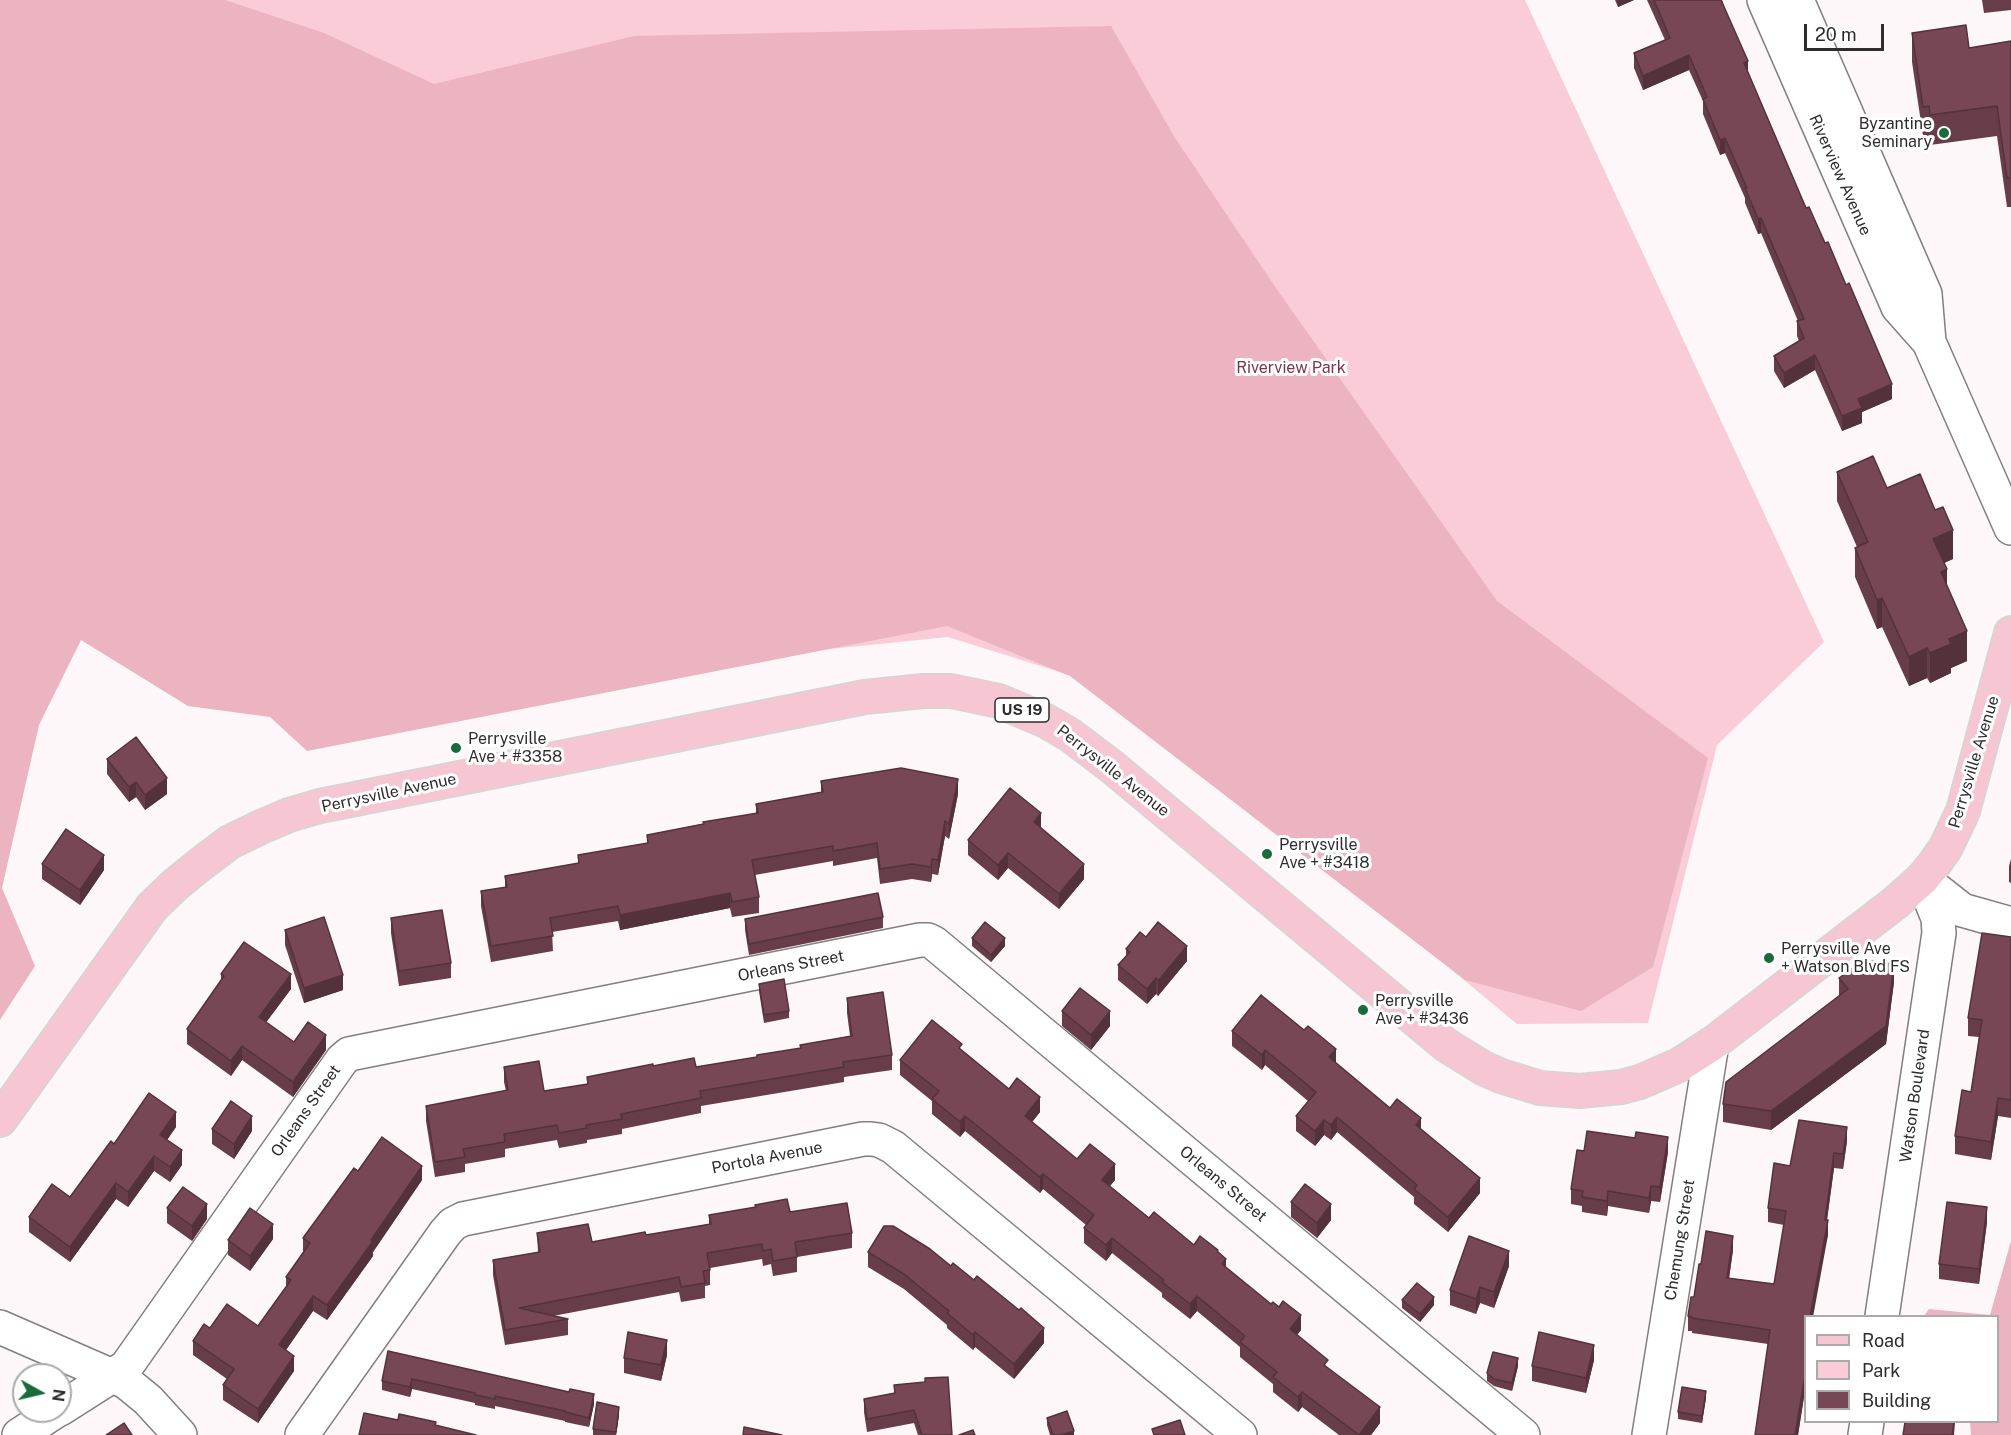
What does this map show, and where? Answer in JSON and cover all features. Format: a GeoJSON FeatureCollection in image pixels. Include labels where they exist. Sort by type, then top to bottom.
{"type":"FeatureCollection","features":[{"type":"Feature","properties":{"kind":"main road","name":"Perrysville Avenue"},"geometry":{"type":"LineString","coordinates":[[0,1120],[152,907],[176,884],[230,842],[261,827],[320,806],[865,697],[951,690],[999,701],[1046,721],[1070,735],[1111,766],[1446,1045],[1483,1068],[1501,1077],[1540,1088],[1580,1091],[1621,1087],[1660,1075],[1712,1044],[1895,903],[1922,879],[1946,847],[1963,811],[2011,633]]}},
{"type":"Feature","properties":{"kind":"street","name":"Riverview Avenue"},"geometry":{"type":"LineString","coordinates":[[1764,0],[1898,307],[1929,342],[2011,528]]}},
{"type":"Feature","properties":{"kind":"street","name":"Riverview Avenue"},"geometry":{"type":"LineString","coordinates":[[1797,0],[1925,294],[1929,342]]}},
{"type":"Feature","properties":{"kind":"street"},"geometry":{"type":"LineString","coordinates":[[1922,879],[1962,910],[2011,924]]}},
{"type":"Feature","properties":{"kind":"street","name":"Watson Boulevard"},"geometry":{"type":"LineString","coordinates":[[1882,1315],[1940,933],[1938,918],[1922,879]]}},
{"type":"Feature","properties":{"kind":"street","name":"Orleans Street"},"geometry":{"type":"LineString","coordinates":[[72,1401],[126,1367],[342,1060],[349,1054],[928,940],[1523,1435]]}},
{"type":"Feature","properties":{"kind":"street","name":"Chemung Street"},"geometry":{"type":"LineString","coordinates":[[1649,1435],[1712,1044]]}},
{"type":"Feature","properties":{"kind":"street","name":"Portola Avenue"},"geometry":{"type":"LineString","coordinates":[[302,1435],[453,1224],[463,1219],[871,1139],[893,1147],[1240,1435]]}},
{"type":"Feature","properties":{"kind":"street"},"geometry":{"type":"LineString","coordinates":[[0,1327],[126,1382],[148,1400],[180,1435]]}},
{"type":"Feature","properties":{"kind":"street","name":"Orleans Street"},"geometry":{"type":"LineString","coordinates":[[19,1435],[38,1423]]}},
{"type":"Feature","properties":{"kind":"green space","name":"Riverview Park"},"geometry":{"type":"Polygon","coordinates":[[[0,0],[1525,0],[1824,642],[1717,745],[1648,1023],[1517,1024],[1114,689],[948,637],[376,695],[0,0]]]}},
{"type":"Feature","properties":{"kind":"green space","name":"Riverview Park"},"geometry":{"type":"Polygon","coordinates":[[[0,0],[225,0],[324,33],[434,84],[634,36],[1111,26],[1175,138],[1278,291],[1497,601],[1708,758],[1653,967],[1581,1011],[1465,980],[1070,676],[947,626],[307,751],[270,717],[188,706],[81,640],[39,725],[2,888],[35,966],[0,1020],[0,0]]]}},
{"type":"Feature","properties":{"kind":"green space"},"geometry":{"type":"Polygon","coordinates":[[[2011,1241],[2011,1435],[1971,1435],[1970,1423],[1999,1423],[1999,1315],[1990,1315],[2011,1241]]]}},
{"type":"Feature","properties":{"kind":"green space"},"geometry":{"type":"Polygon","coordinates":[[[1929,1309],[1990,1315],[1925,1315],[1929,1309]]]}},
{"type":"Feature","properties":{"kind":"building"},"geometry":{"type":"Polygon","coordinates":[[[1654,0],[1721,0],[1748,61],[1744,63],[1806,208],[1809,207],[1825,243],[1828,242],[1846,285],[1849,283],[1892,384],[1858,399],[1862,408],[1842,416],[1815,355],[1784,373],[1774,356],[1804,338],[1797,321],[1804,319],[1761,218],[1758,219],[1725,138],[1720,140],[1703,99],[1707,97],[1689,55],[1643,76],[1634,53],[1670,38],[1654,0]]]}},
{"type":"Feature","properties":{"kind":"building","name":"Byzantine Seminary"},"geometry":{"type":"Polygon","coordinates":[[[1966,25],[1969,48],[2011,41],[2011,178],[2007,178],[1997,106],[1930,115],[1929,106],[1923,107],[1912,33],[1966,25]]]}},
{"type":"Feature","properties":{"kind":"building"},"geometry":{"type":"Polygon","coordinates":[[[1873,456],[1887,488],[1920,474],[1935,510],[1943,507],[1953,530],[1933,539],[1947,569],[1941,572],[1967,631],[1949,639],[1951,644],[1930,653],[1927,648],[1909,657],[1882,598],[1877,600],[1855,548],[1868,542],[1837,472],[1873,456]]]}},
{"type":"Feature","properties":{"kind":"building"},"geometry":{"type":"Polygon","coordinates":[[[136,737],[167,778],[145,795],[136,782],[129,787],[107,759],[136,737]]]}},
{"type":"Feature","properties":{"kind":"building"},"geometry":{"type":"Polygon","coordinates":[[[901,768],[958,779],[949,824],[945,821],[938,860],[932,859],[931,867],[912,864],[880,869],[877,843],[833,851],[833,846],[752,860],[759,897],[732,902],[730,893],[620,915],[618,906],[550,918],[553,936],[491,946],[481,891],[507,887],[505,876],[579,863],[578,855],[648,843],[647,835],[704,824],[703,822],[758,813],[756,804],[823,792],[821,781],[901,768]]]}},
{"type":"Feature","properties":{"kind":"building"},"geometry":{"type":"Polygon","coordinates":[[[1010,788],[1041,813],[1034,822],[1084,864],[1059,894],[1008,853],[998,865],[968,840],[1010,788]]]}},
{"type":"Feature","properties":{"kind":"building"},"geometry":{"type":"Polygon","coordinates":[[[66,829],[104,855],[80,890],[42,864],[66,829]]]}},
{"type":"Feature","properties":{"kind":"building"},"geometry":{"type":"Polygon","coordinates":[[[878,893],[883,917],[749,944],[745,919],[878,893]]]}},
{"type":"Feature","properties":{"kind":"building"},"geometry":{"type":"Polygon","coordinates":[[[442,910],[451,963],[399,971],[391,918],[442,910]]]}},
{"type":"Feature","properties":{"kind":"building"},"geometry":{"type":"Polygon","coordinates":[[[324,917],[343,975],[304,988],[285,930],[324,917]]]}},
{"type":"Feature","properties":{"kind":"building"},"geometry":{"type":"Polygon","coordinates":[[[985,922],[1005,938],[991,955],[972,938],[985,922]]]}},
{"type":"Feature","properties":{"kind":"building"},"geometry":{"type":"Polygon","coordinates":[[[1158,922],[1187,946],[1158,981],[1156,978],[1147,989],[1118,965],[1130,952],[1126,949],[1140,932],[1146,937],[1158,922]]]}},
{"type":"Feature","properties":{"kind":"building"},"geometry":{"type":"Polygon","coordinates":[[[1982,933],[2011,937],[2011,1100],[1998,1098],[1991,1142],[1955,1136],[1962,1090],[1971,1092],[1982,1020],[1968,1018],[1982,933]]]}},
{"type":"Feature","properties":{"kind":"building"},"geometry":{"type":"Polygon","coordinates":[[[244,942],[291,974],[259,1017],[294,1042],[308,1022],[326,1035],[293,1082],[242,1046],[231,1061],[187,1029],[224,976],[221,974],[244,942]]]}},
{"type":"Feature","properties":{"kind":"building"},"geometry":{"type":"Polygon","coordinates":[[[1864,960],[1894,964],[1886,1026],[1771,1111],[1723,1104],[1726,1082],[1848,989],[1839,978],[1864,960]]]}},
{"type":"Feature","properties":{"kind":"building"},"geometry":{"type":"Polygon","coordinates":[[[784,979],[789,1011],[764,1015],[759,984],[784,979]]]}},
{"type":"Feature","properties":{"kind":"building"},"geometry":{"type":"Polygon","coordinates":[[[1080,988],[1110,1011],[1091,1035],[1062,1011],[1080,988]]]}},
{"type":"Feature","properties":{"kind":"building"},"geometry":{"type":"Polygon","coordinates":[[[883,992],[892,1055],[843,1062],[844,1067],[700,1091],[701,1098],[621,1114],[622,1119],[586,1125],[587,1128],[559,1133],[557,1125],[504,1134],[505,1142],[463,1149],[465,1157],[435,1162],[426,1106],[508,1090],[504,1067],[539,1061],[544,1091],[588,1084],[587,1077],[653,1064],[653,1066],[694,1058],[696,1067],[757,1057],[757,1055],[801,1048],[800,1045],[852,1036],[847,998],[883,992]]]}},
{"type":"Feature","properties":{"kind":"building"},"geometry":{"type":"Polygon","coordinates":[[[1261,995],[1304,1030],[1308,1026],[1336,1049],[1329,1057],[1390,1108],[1397,1099],[1421,1118],[1416,1125],[1480,1178],[1448,1217],[1414,1189],[1417,1185],[1337,1117],[1331,1125],[1324,1120],[1315,1131],[1296,1116],[1316,1092],[1265,1050],[1262,1055],[1232,1031],[1261,995]]]}},
{"type":"Feature","properties":{"kind":"building"},"geometry":{"type":"Polygon","coordinates":[[[932,1020],[962,1044],[959,1048],[1009,1089],[1017,1078],[1040,1097],[1025,1116],[1077,1159],[1090,1144],[1115,1164],[1102,1180],[1149,1218],[1154,1212],[1194,1245],[1200,1236],[1226,1259],[1222,1264],[1271,1304],[1273,1302],[1279,1307],[1283,1301],[1301,1315],[1290,1329],[1328,1360],[1324,1365],[1380,1407],[1359,1435],[1302,1392],[1298,1397],[1273,1377],[1277,1372],[1240,1342],[1245,1336],[1197,1296],[1190,1304],[1112,1238],[1106,1245],[1084,1228],[1094,1215],[1043,1174],[1040,1177],[965,1116],[960,1122],[932,1099],[939,1091],[900,1060],[932,1020]]]}},
{"type":"Feature","properties":{"kind":"building"},"geometry":{"type":"Polygon","coordinates":[[[149,1093],[176,1112],[160,1135],[182,1150],[170,1167],[154,1156],[128,1192],[116,1183],[70,1247],[29,1217],[52,1184],[70,1197],[111,1141],[114,1144],[149,1093]]]}},
{"type":"Feature","properties":{"kind":"building"},"geometry":{"type":"Polygon","coordinates":[[[231,1101],[252,1116],[234,1144],[212,1129],[231,1101]]]}},
{"type":"Feature","properties":{"kind":"building"},"geometry":{"type":"Polygon","coordinates":[[[1799,1120],[1847,1127],[1843,1154],[1834,1153],[1825,1220],[1828,1220],[1810,1315],[1804,1315],[1804,1382],[1795,1435],[1755,1435],[1770,1330],[1688,1316],[1691,1297],[1694,1297],[1699,1264],[1701,1264],[1706,1231],[1733,1236],[1727,1278],[1774,1284],[1786,1211],[1768,1208],[1774,1163],[1790,1166],[1799,1120]]]}},
{"type":"Feature","properties":{"kind":"building"},"geometry":{"type":"Polygon","coordinates":[[[1587,1131],[1635,1138],[1636,1132],[1668,1137],[1660,1187],[1651,1186],[1649,1198],[1608,1191],[1607,1201],[1582,1197],[1583,1191],[1571,1189],[1577,1150],[1584,1151],[1587,1131]]]}},
{"type":"Feature","properties":{"kind":"building"},"geometry":{"type":"Polygon","coordinates":[[[382,1137],[422,1166],[371,1240],[373,1241],[327,1305],[313,1296],[279,1345],[294,1356],[258,1409],[223,1385],[234,1369],[193,1341],[204,1324],[210,1328],[227,1304],[258,1326],[291,1280],[286,1277],[310,1243],[303,1238],[354,1168],[358,1171],[382,1137]]]}},
{"type":"Feature","properties":{"kind":"building"},"geometry":{"type":"Polygon","coordinates":[[[1305,1184],[1331,1204],[1317,1223],[1291,1202],[1305,1184]]]}},
{"type":"Feature","properties":{"kind":"building"},"geometry":{"type":"Polygon","coordinates":[[[183,1187],[207,1204],[192,1226],[167,1208],[183,1187]]]}},
{"type":"Feature","properties":{"kind":"building"},"geometry":{"type":"Polygon","coordinates":[[[787,1199],[790,1212],[847,1203],[852,1233],[795,1242],[797,1257],[773,1261],[771,1249],[763,1251],[762,1244],[707,1253],[710,1270],[703,1271],[705,1283],[681,1287],[679,1277],[519,1308],[568,1319],[505,1330],[493,1260],[540,1252],[537,1233],[588,1224],[592,1242],[645,1232],[646,1235],[711,1224],[709,1215],[787,1199]]]}},
{"type":"Feature","properties":{"kind":"building"},"geometry":{"type":"Polygon","coordinates":[[[1947,1202],[1987,1207],[1979,1269],[1939,1264],[1947,1202]]]}},
{"type":"Feature","properties":{"kind":"building"},"geometry":{"type":"Polygon","coordinates":[[[250,1208],[273,1224],[250,1256],[228,1240],[250,1208]]]}},
{"type":"Feature","properties":{"kind":"building"},"geometry":{"type":"Polygon","coordinates":[[[884,1226],[893,1226],[930,1249],[951,1266],[953,1263],[974,1280],[977,1276],[1044,1328],[1014,1364],[975,1332],[973,1335],[947,1313],[949,1311],[904,1274],[868,1252],[884,1226]]]}},
{"type":"Feature","properties":{"kind":"building"},"geometry":{"type":"Polygon","coordinates":[[[1469,1236],[1509,1251],[1494,1292],[1480,1287],[1476,1299],[1450,1290],[1469,1236]]]}},
{"type":"Feature","properties":{"kind":"building"},"geometry":{"type":"Polygon","coordinates":[[[1417,1283],[1434,1297],[1420,1314],[1402,1300],[1417,1283]]]}},
{"type":"Feature","properties":{"kind":"building"},"geometry":{"type":"Polygon","coordinates":[[[628,1332],[667,1340],[661,1365],[624,1358],[628,1332]]]}},
{"type":"Feature","properties":{"kind":"building"},"geometry":{"type":"Polygon","coordinates":[[[1539,1332],[1594,1345],[1586,1378],[1532,1366],[1539,1332]]]}},
{"type":"Feature","properties":{"kind":"building"},"geometry":{"type":"Polygon","coordinates":[[[388,1351],[569,1392],[570,1389],[594,1394],[589,1418],[495,1396],[495,1399],[475,1395],[475,1393],[412,1379],[410,1387],[382,1381],[388,1351]]]}},
{"type":"Feature","properties":{"kind":"building"},"geometry":{"type":"Polygon","coordinates":[[[1493,1352],[1518,1358],[1512,1383],[1494,1379],[1487,1373],[1493,1352]]]}},
{"type":"Feature","properties":{"kind":"building"},"geometry":{"type":"Polygon","coordinates":[[[948,1377],[952,1435],[922,1435],[914,1410],[867,1419],[864,1399],[895,1393],[894,1385],[925,1382],[925,1378],[948,1377]]]}},
{"type":"Feature","properties":{"kind":"building"},"geometry":{"type":"Polygon","coordinates":[[[1682,1387],[1706,1391],[1702,1416],[1678,1412],[1682,1387]]]}},
{"type":"Feature","properties":{"kind":"building"},"geometry":{"type":"Polygon","coordinates":[[[597,1402],[619,1407],[616,1432],[593,1429],[597,1402]]]}},
{"type":"Feature","properties":{"kind":"building"},"geometry":{"type":"Polygon","coordinates":[[[1067,1411],[1074,1431],[1053,1435],[1047,1418],[1067,1411]]]}},
{"type":"Feature","properties":{"kind":"building"},"geometry":{"type":"Polygon","coordinates":[[[364,1413],[398,1420],[399,1414],[436,1422],[435,1425],[476,1435],[359,1435],[364,1413]]]}},
{"type":"Feature","properties":{"kind":"building"},"geometry":{"type":"Polygon","coordinates":[[[1180,1420],[1185,1435],[1154,1435],[1152,1429],[1180,1420]]]}},
{"type":"Feature","properties":{"kind":"building"},"geometry":{"type":"Polygon","coordinates":[[[124,1423],[132,1435],[106,1435],[124,1423]]]}},
{"type":"Feature","properties":{"kind":"building"},"geometry":{"type":"Polygon","coordinates":[[[1905,1423],[1954,1423],[1952,1435],[1903,1435],[1905,1423]]]}},
{"type":"Feature","properties":{"kind":"building"},"geometry":{"type":"Polygon","coordinates":[[[744,1427],[782,1435],[743,1435],[744,1427]]]}},
{"type":"Feature","properties":{"kind":"building"},"geometry":{"type":"Polygon","coordinates":[[[973,1430],[975,1435],[959,1435],[973,1430]]]}},
{"type":"Feature","properties":{"kind":"place","name":"Byzantine Seminary"},"geometry":{"type":"Point","coordinates":[1944,133]}},
{"type":"Feature","properties":{"kind":"place","name":"Perrysville Ave + #3358"},"geometry":{"type":"Point","coordinates":[456,748]}},
{"type":"Feature","properties":{"kind":"place","name":"Perrysville Ave + #3418"},"geometry":{"type":"Point","coordinates":[1267,854]}},
{"type":"Feature","properties":{"kind":"place","name":"Perrysville Ave + Watson Blvd FS"},"geometry":{"type":"Point","coordinates":[1769,958]}},
{"type":"Feature","properties":{"kind":"place","name":"Perrysville Ave + #3436"},"geometry":{"type":"Point","coordinates":[1363,1010]}}]}
